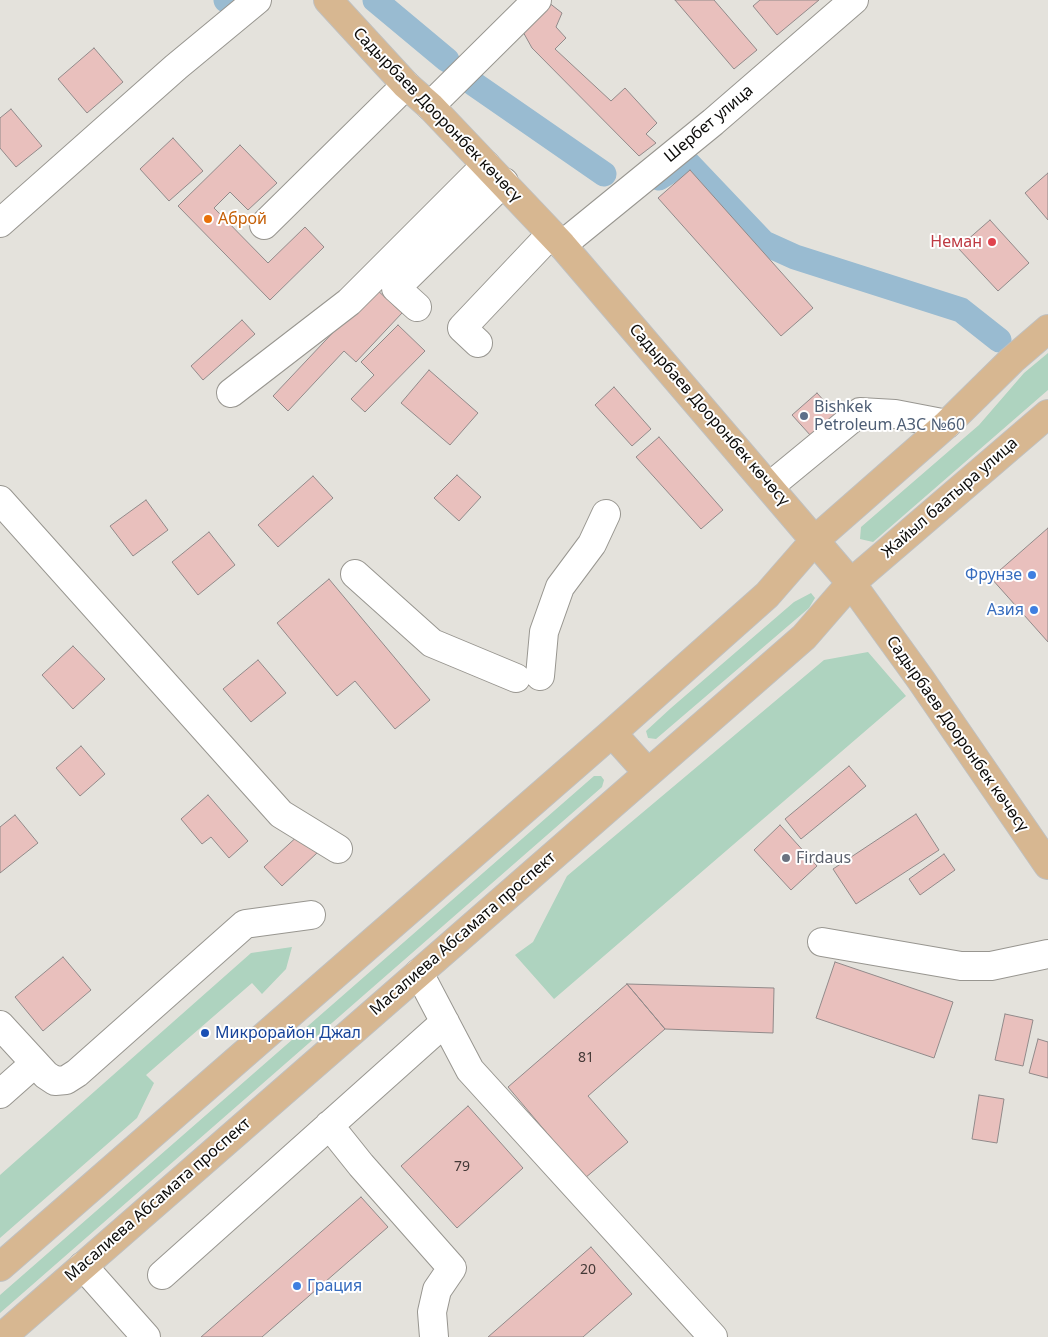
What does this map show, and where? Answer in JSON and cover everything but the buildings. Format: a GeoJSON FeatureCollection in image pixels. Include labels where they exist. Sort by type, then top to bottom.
{"type":"FeatureCollection","features":[{"type":"Feature","properties":{"kind":"main road","name":"Садырбаев Дооронбек көчөсү"},"geometry":{"type":"LineString","coordinates":[[328,0],[406,85],[430,106],[556,239],[852,583],[1048,865]]}},
{"type":"Feature","properties":{"kind":"main road"},"geometry":{"type":"LineString","coordinates":[[0,1267],[612,733],[767,595],[815,540],[947,424],[1012,360],[1048,329]]}},
{"type":"Feature","properties":{"kind":"main road","name":"Жайыл баатыра улица"},"geometry":{"type":"LineString","coordinates":[[852,583],[1048,414]]}},
{"type":"Feature","properties":{"kind":"main road","name":"Масалиева Абсамата проспект"},"geometry":{"type":"LineString","coordinates":[[2,1337],[804,637],[852,583]]}},
{"type":"Feature","properties":{"kind":"main road"},"geometry":{"type":"LineString","coordinates":[[612,733],[648,773]]}},
{"type":"Feature","properties":{"kind":"street"},"geometry":{"type":"LineString","coordinates":[[0,223],[176,67],[258,0]]}},
{"type":"Feature","properties":{"kind":"street"},"geometry":{"type":"LineString","coordinates":[[430,106],[537,0]]}},
{"type":"Feature","properties":{"kind":"street","name":"Шербет улица"},"geometry":{"type":"LineString","coordinates":[[478,343],[462,328],[556,239],[713,122],[854,0]]}},
{"type":"Feature","properties":{"kind":"street"},"geometry":{"type":"LineString","coordinates":[[264,225],[406,85]]}},
{"type":"Feature","properties":{"kind":"street"},"geometry":{"type":"LineString","coordinates":[[416,307],[396,288],[495,173]]}},
{"type":"Feature","properties":{"kind":"street"},"geometry":{"type":"LineString","coordinates":[[231,393],[349,302],[495,173]]}},
{"type":"Feature","properties":{"kind":"street"},"geometry":{"type":"LineString","coordinates":[[770,486],[860,412],[895,414],[947,424]]}},
{"type":"Feature","properties":{"kind":"street"},"geometry":{"type":"LineString","coordinates":[[0,500],[281,814],[338,849]]}},
{"type":"Feature","properties":{"kind":"street"},"geometry":{"type":"LineString","coordinates":[[355,574],[432,643],[528,677],[560,588],[592,544],[606,514]]}},
{"type":"Feature","properties":{"kind":"street"},"geometry":{"type":"LineString","coordinates":[[0,1025],[46,1075],[55,1081],[66,1080],[77,1073],[244,924],[311,914]]}},
{"type":"Feature","properties":{"kind":"street"},"geometry":{"type":"LineString","coordinates":[[822,942],[961,966],[991,966],[1048,954]]}},
{"type":"Feature","properties":{"kind":"street"},"geometry":{"type":"LineString","coordinates":[[419,973],[470,1070],[713,1337]]}},
{"type":"Feature","properties":{"kind":"street"},"geometry":{"type":"LineString","coordinates":[[162,1275],[445,1022]]}},
{"type":"Feature","properties":{"kind":"street"},"geometry":{"type":"LineString","coordinates":[[0,1094],[35,1063]]}},
{"type":"Feature","properties":{"kind":"street"},"geometry":{"type":"LineString","coordinates":[[329,1126],[452,1268],[437,1290],[432,1312],[434,1337]]}},
{"type":"Feature","properties":{"kind":"street"},"geometry":{"type":"LineString","coordinates":[[83,1266],[146,1337]]}},
{"type":"Feature","properties":{"kind":"green space"},"geometry":{"type":"Polygon","coordinates":[[[1048,353],[1048,390],[873,542],[860,539],[861,527],[979,425],[1024,373],[1048,353]]]}},
{"type":"Feature","properties":{"kind":"green space"},"geometry":{"type":"Polygon","coordinates":[[[811,593],[815,598],[809,608],[656,739],[648,738],[646,731],[671,708],[794,602],[811,593]]]}},
{"type":"Feature","properties":{"kind":"green space"},"geometry":{"type":"Polygon","coordinates":[[[868,652],[906,696],[554,999],[515,955],[533,942],[567,876],[824,660],[868,652]]]}},
{"type":"Feature","properties":{"kind":"green space"},"geometry":{"type":"Polygon","coordinates":[[[594,776],[601,776],[604,780],[602,787],[0,1313],[0,1295],[594,776]]]}},
{"type":"Feature","properties":{"kind":"green space"},"geometry":{"type":"Polygon","coordinates":[[[292,947],[286,969],[262,994],[252,983],[146,1075],[154,1083],[137,1118],[0,1238],[0,1175],[251,953],[292,947]]]}},
{"type":"Feature","properties":{"kind":"waterway"},"geometry":{"type":"LineString","coordinates":[[375,0],[447,60]]}},
{"type":"Feature","properties":{"kind":"waterway"},"geometry":{"type":"LineString","coordinates":[[474,84],[604,174]]}},
{"type":"Feature","properties":{"kind":"waterway"},"geometry":{"type":"LineString","coordinates":[[659,178],[686,161],[764,243],[795,257],[961,310],[999,340]]}},
{"type":"Feature","properties":{"kind":"place","name":"Аброй"},"geometry":{"type":"Point","coordinates":[208,219]}},
{"type":"Feature","properties":{"kind":"place","name":"Неман"},"geometry":{"type":"Point","coordinates":[992,242]}},
{"type":"Feature","properties":{"kind":"place","name":"Bishkek Petroleum АЗС №60"},"geometry":{"type":"Point","coordinates":[804,416]}},
{"type":"Feature","properties":{"kind":"place","name":"Фрунзе"},"geometry":{"type":"Point","coordinates":[1032,575]}},
{"type":"Feature","properties":{"kind":"place","name":"Азия"},"geometry":{"type":"Point","coordinates":[1034,610]}},
{"type":"Feature","properties":{"kind":"place","name":"Firdaus"},"geometry":{"type":"Point","coordinates":[786,858]}},
{"type":"Feature","properties":{"kind":"place","name":"Микрорайон Джал"},"geometry":{"type":"Point","coordinates":[205,1033]}},
{"type":"Feature","properties":{"kind":"place","name":"Грация"},"geometry":{"type":"Point","coordinates":[297,1286]}}]}
